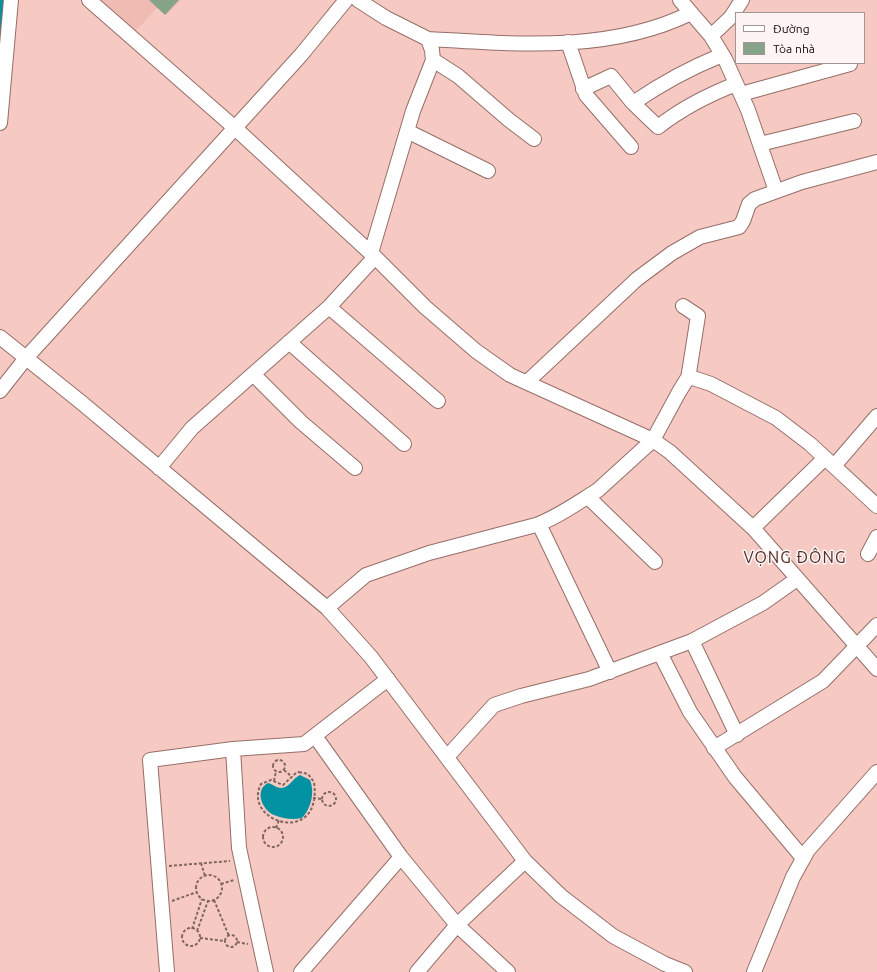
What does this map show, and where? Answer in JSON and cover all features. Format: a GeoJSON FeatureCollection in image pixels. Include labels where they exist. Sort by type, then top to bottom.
{"type":"FeatureCollection","features":[{"type":"Feature","properties":{"kind":"street"},"geometry":{"type":"LineString","coordinates":[[0,123],[11,0]]}},
{"type":"Feature","properties":{"kind":"street"},"geometry":{"type":"LineString","coordinates":[[89,0],[235,128],[373,255],[425,307],[492,364],[527,382],[653,440],[670,452],[753,528],[877,669]]}},
{"type":"Feature","properties":{"kind":"street"},"geometry":{"type":"LineString","coordinates":[[0,391],[26,358],[302,55],[346,0]]}},
{"type":"Feature","properties":{"kind":"street"},"geometry":{"type":"LineString","coordinates":[[358,0],[386,18],[428,39],[492,43],[568,42],[616,37],[665,24],[691,12]]}},
{"type":"Feature","properties":{"kind":"street"},"geometry":{"type":"LineString","coordinates":[[680,0],[711,36],[722,55],[739,89],[776,190]]}},
{"type":"Feature","properties":{"kind":"street"},"geometry":{"type":"LineString","coordinates":[[711,36],[729,20],[742,0]]}},
{"type":"Feature","properties":{"kind":"street"},"geometry":{"type":"LineString","coordinates":[[159,468],[192,428],[329,307],[373,255],[407,132],[433,60],[432,50],[428,39]]}},
{"type":"Feature","properties":{"kind":"street"},"geometry":{"type":"LineString","coordinates":[[568,42],[583,89],[631,147]]}},
{"type":"Feature","properties":{"kind":"street"},"geometry":{"type":"LineString","coordinates":[[633,103],[656,87],[691,68],[722,55]]}},
{"type":"Feature","properties":{"kind":"street"},"geometry":{"type":"LineString","coordinates":[[433,60],[458,76],[492,106],[534,139]]}},
{"type":"Feature","properties":{"kind":"street"},"geometry":{"type":"LineString","coordinates":[[583,89],[611,76],[633,103],[658,127],[673,115],[703,98],[850,64]]}},
{"type":"Feature","properties":{"kind":"street"},"geometry":{"type":"LineString","coordinates":[[760,144],[854,121]]}},
{"type":"Feature","properties":{"kind":"street"},"geometry":{"type":"LineString","coordinates":[[407,132],[488,171]]}},
{"type":"Feature","properties":{"kind":"street"},"geometry":{"type":"LineString","coordinates":[[527,382],[637,279],[692,241],[700,237],[737,228],[743,221],[751,202],[776,190],[877,162]]}},
{"type":"Feature","properties":{"kind":"street"},"geometry":{"type":"LineString","coordinates":[[327,608],[366,575],[429,553],[548,521],[598,490],[653,440],[672,404],[688,379],[698,316],[682,306]]}},
{"type":"Feature","properties":{"kind":"street"},"geometry":{"type":"LineString","coordinates":[[329,307],[438,401]]}},
{"type":"Feature","properties":{"kind":"street"},"geometry":{"type":"LineString","coordinates":[[0,337],[327,608],[364,648],[525,861],[561,896],[613,936],[665,964],[685,972]]}},
{"type":"Feature","properties":{"kind":"street"},"geometry":{"type":"LineString","coordinates":[[289,342],[404,444]]}},
{"type":"Feature","properties":{"kind":"street"},"geometry":{"type":"LineString","coordinates":[[253,374],[304,425],[355,468]]}},
{"type":"Feature","properties":{"kind":"street"},"geometry":{"type":"LineString","coordinates":[[688,379],[697,378],[711,384],[776,418],[810,444],[877,506]]}},
{"type":"Feature","properties":{"kind":"street"},"geometry":{"type":"LineString","coordinates":[[753,528],[830,462],[877,416]]}},
{"type":"Feature","properties":{"kind":"street"},"geometry":{"type":"LineString","coordinates":[[588,497],[655,562]]}},
{"type":"Feature","properties":{"kind":"street"},"geometry":{"type":"LineString","coordinates":[[539,524],[610,672]]}},
{"type":"Feature","properties":{"kind":"street"},"geometry":{"type":"LineString","coordinates":[[868,554],[877,537]]}},
{"type":"Feature","properties":{"kind":"street"},"geometry":{"type":"LineString","coordinates":[[447,757],[494,705],[521,696],[610,672],[692,641],[763,603],[797,579]]}},
{"type":"Feature","properties":{"kind":"street"},"geometry":{"type":"LineString","coordinates":[[714,748],[823,681],[877,625]]}},
{"type":"Feature","properties":{"kind":"street"},"geometry":{"type":"LineString","coordinates":[[692,641],[737,734]]}},
{"type":"Feature","properties":{"kind":"street"},"geometry":{"type":"LineString","coordinates":[[660,653],[690,712],[714,748],[735,778],[803,858]]}},
{"type":"Feature","properties":{"kind":"street"},"geometry":{"type":"LineString","coordinates":[[167,972],[150,760],[233,749],[304,744],[388,679]]}},
{"type":"Feature","properties":{"kind":"street"},"geometry":{"type":"LineString","coordinates":[[315,736],[401,857],[457,925],[508,972]]}},
{"type":"Feature","properties":{"kind":"street"},"geometry":{"type":"LineString","coordinates":[[233,749],[239,848],[266,972]]}},
{"type":"Feature","properties":{"kind":"street"},"geometry":{"type":"LineString","coordinates":[[754,972],[793,877],[803,858],[808,850],[877,772]]}},
{"type":"Feature","properties":{"kind":"street"},"geometry":{"type":"LineString","coordinates":[[301,972],[401,857]]}},
{"type":"Feature","properties":{"kind":"street"},"geometry":{"type":"LineString","coordinates":[[417,972],[457,925],[525,861]]}},
{"type":"Feature","properties":{"kind":"path"},"geometry":{"type":"LineString","coordinates":[[274,781],[276,771],[273,766],[278,760],[285,763],[284,770]]}},
{"type":"Feature","properties":{"kind":"path"},"geometry":{"type":"LineString","coordinates":[[276,771],[280,772],[284,770]]}},
{"type":"Feature","properties":{"kind":"path"},"geometry":{"type":"LineString","coordinates":[[284,770],[292,777]]}},
{"type":"Feature","properties":{"kind":"path"},"geometry":{"type":"LineString","coordinates":[[299,772],[308,774],[312,777],[315,787],[310,812],[302,820],[296,822],[279,820],[266,814],[261,806],[258,795],[261,784],[268,780],[283,785],[292,777],[299,772]]}},
{"type":"Feature","properties":{"kind":"path"},"geometry":{"type":"LineString","coordinates":[[328,792],[333,793],[336,797],[334,803],[330,806],[324,804],[322,799],[324,794],[328,792]]}},
{"type":"Feature","properties":{"kind":"path"},"geometry":{"type":"LineString","coordinates":[[313,798],[322,799]]}},
{"type":"Feature","properties":{"kind":"path"},"geometry":{"type":"LineString","coordinates":[[276,828],[279,820]]}},
{"type":"Feature","properties":{"kind":"path"},"geometry":{"type":"LineString","coordinates":[[268,828],[276,828],[282,833],[282,840],[278,845],[269,846],[264,839],[264,833],[268,828]]}},
{"type":"Feature","properties":{"kind":"path"},"geometry":{"type":"LineString","coordinates":[[166,866],[230,861]]}},
{"type":"Feature","properties":{"kind":"path"},"geometry":{"type":"LineString","coordinates":[[201,863],[205,876]]}},
{"type":"Feature","properties":{"kind":"path"},"geometry":{"type":"LineString","coordinates":[[212,875],[216,877],[221,884],[222,892],[214,900],[208,901],[202,899],[197,892],[198,882],[205,876],[212,875]]}},
{"type":"Feature","properties":{"kind":"path"},"geometry":{"type":"LineString","coordinates":[[221,884],[234,880]]}},
{"type":"Feature","properties":{"kind":"path"},"geometry":{"type":"LineString","coordinates":[[168,902],[197,892]]}},
{"type":"Feature","properties":{"kind":"path"},"geometry":{"type":"LineString","coordinates":[[192,929],[202,899]]}},
{"type":"Feature","properties":{"kind":"path"},"geometry":{"type":"LineString","coordinates":[[214,900],[229,936]]}},
{"type":"Feature","properties":{"kind":"path"},"geometry":{"type":"LineString","coordinates":[[197,931],[192,929],[184,932],[182,938],[184,943],[192,946],[198,943],[200,938],[197,931],[208,901]]}},
{"type":"Feature","properties":{"kind":"path"},"geometry":{"type":"LineString","coordinates":[[225,941],[229,936]]}},
{"type":"Feature","properties":{"kind":"path"},"geometry":{"type":"LineString","coordinates":[[229,936],[235,936],[237,942]]}},
{"type":"Feature","properties":{"kind":"path"},"geometry":{"type":"LineString","coordinates":[[200,938],[225,941]]}},
{"type":"Feature","properties":{"kind":"path"},"geometry":{"type":"LineString","coordinates":[[225,941],[226,946],[230,948],[234,947],[237,942]]}},
{"type":"Feature","properties":{"kind":"path"},"geometry":{"type":"LineString","coordinates":[[237,942],[248,944]]}},
{"type":"Feature","properties":{"kind":"shaded area"},"geometry":{"type":"Polygon","coordinates":[[[95,0],[181,0],[166,15],[157,8],[134,33],[95,0]]]}},
{"type":"Feature","properties":{"kind":"water"},"geometry":{"type":"Polygon","coordinates":[[[300,775],[310,780],[312,790],[310,805],[302,818],[292,819],[281,817],[274,815],[266,809],[261,800],[261,790],[264,786],[268,783],[284,788],[300,775]]]}},
{"type":"Feature","properties":{"kind":"building"},"geometry":{"type":"Polygon","coordinates":[[[149,0],[179,0],[165,15],[149,0]]]}},
{"type":"Feature","properties":{"kind":"waterway"},"geometry":{"type":"LineString","coordinates":[[0,37],[3,0]]}},
{"type":"Feature","properties":{"kind":"district","name":"VỌNG ĐÔNG"},"geometry":{"type":"Point","coordinates":[795,558]}}]}
